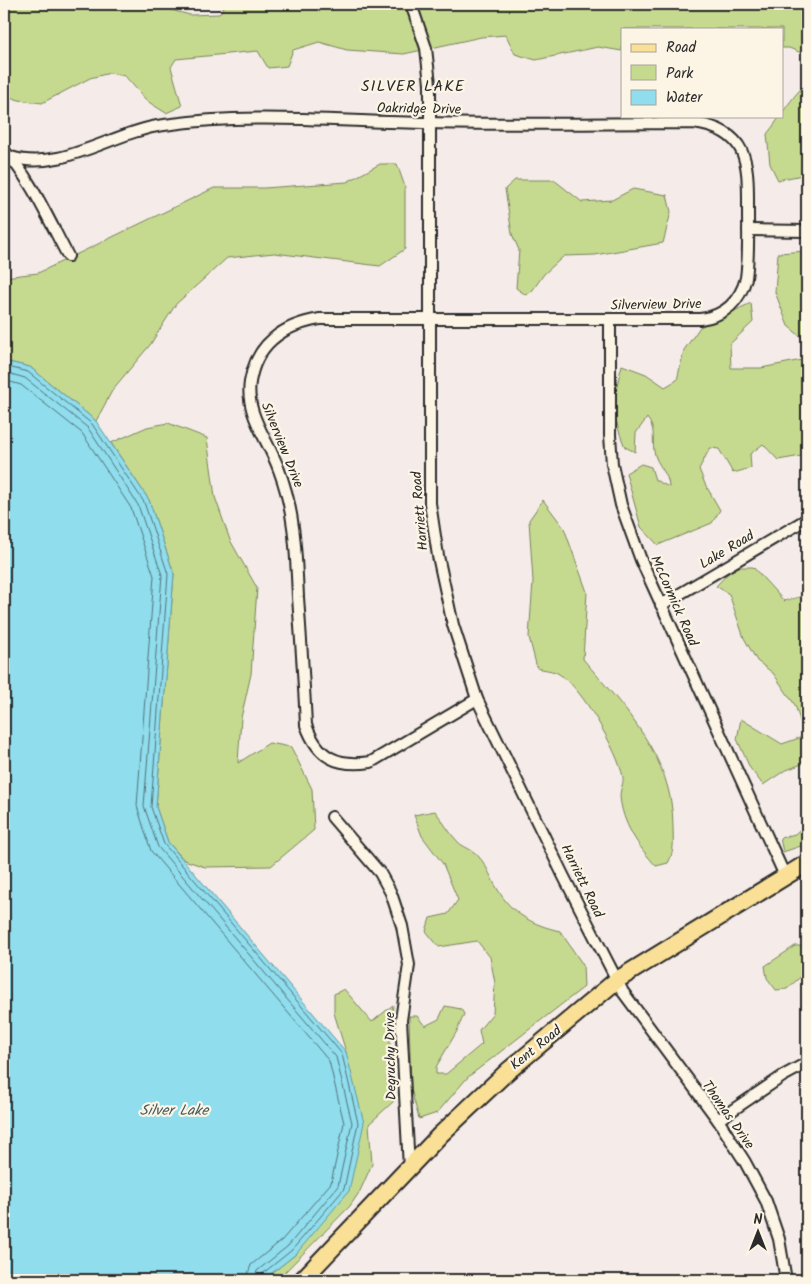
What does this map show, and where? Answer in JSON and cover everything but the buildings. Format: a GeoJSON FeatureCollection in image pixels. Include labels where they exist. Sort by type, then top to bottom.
{"type":"FeatureCollection","features":[{"type":"Feature","properties":{"kind":"main road","name":"Kent Road"},"geometry":{"type":"LineString","coordinates":[[302,1280],[440,1135],[508,1071],[617,980],[807,862]]}},
{"type":"Feature","properties":{"kind":"street","name":"Harriett Road"},"geometry":{"type":"LineString","coordinates":[[411,4],[429,66],[430,503],[438,556],[451,618],[477,699],[564,877],[617,980]]}},
{"type":"Feature","properties":{"kind":"street","name":"Oakridge Drive"},"geometry":{"type":"LineString","coordinates":[[7,154],[22,161],[51,160],[148,128],[202,121],[694,123],[711,125],[732,137],[744,153],[748,170],[748,230]]}},
{"type":"Feature","properties":{"kind":"street"},"geometry":{"type":"LineString","coordinates":[[7,154],[68,256]]}},
{"type":"Feature","properties":{"kind":"street"},"geometry":{"type":"LineString","coordinates":[[748,230],[807,231]]}},
{"type":"Feature","properties":{"kind":"street","name":"Silverview Drive"},"geometry":{"type":"LineString","coordinates":[[477,699],[371,762],[354,765],[340,763],[323,754],[312,743],[306,725],[293,519],[279,470],[250,406],[250,382],[255,362],[267,344],[281,331],[299,322],[352,318],[700,319],[717,315],[726,311],[738,299],[744,286],[748,270],[748,230]]}},
{"type":"Feature","properties":{"kind":"street","name":"McCormick Road"},"geometry":{"type":"LineString","coordinates":[[610,319],[610,435],[615,480],[634,544],[785,876]]}},
{"type":"Feature","properties":{"kind":"street","name":"Lake Road"},"geometry":{"type":"LineString","coordinates":[[661,605],[807,518]]}},
{"type":"Feature","properties":{"kind":"street","name":"Degruchy Drive"},"geometry":{"type":"LineString","coordinates":[[332,816],[380,873],[391,893],[402,926],[409,965],[401,1020],[408,1168]]}},
{"type":"Feature","properties":{"kind":"street","name":"Thomas Drive"},"geometry":{"type":"LineString","coordinates":[[617,980],[622,992],[718,1120],[745,1162],[766,1201],[779,1239],[786,1280]]}},
{"type":"Feature","properties":{"kind":"street"},"geometry":{"type":"LineString","coordinates":[[718,1120],[783,1076],[807,1064]]}},
{"type":"Feature","properties":{"kind":"green space"},"geometry":{"type":"Polygon","coordinates":[[[4,4],[171,4],[171,10],[190,15],[219,14],[226,4],[807,4],[807,55],[784,48],[784,28],[621,28],[621,51],[598,47],[536,60],[515,54],[506,35],[481,37],[404,54],[347,50],[319,42],[293,50],[287,66],[268,68],[258,51],[176,59],[171,67],[182,106],[166,113],[147,101],[125,76],[110,73],[90,78],[42,103],[19,100],[4,95],[4,4]]]}},
{"type":"Feature","properties":{"kind":"green space"},"geometry":{"type":"Polygon","coordinates":[[[807,83],[807,174],[778,180],[770,164],[767,134],[779,118],[784,118],[784,111],[807,83]]]}},
{"type":"Feature","properties":{"kind":"green space"},"geometry":{"type":"Polygon","coordinates":[[[380,164],[397,164],[405,187],[405,249],[380,266],[274,253],[227,258],[176,304],[150,345],[113,389],[96,421],[30,367],[4,361],[4,277],[38,273],[214,188],[264,188],[347,182],[380,164]]]}},
{"type":"Feature","properties":{"kind":"green space"},"geometry":{"type":"Polygon","coordinates":[[[515,180],[554,180],[582,202],[612,200],[633,189],[667,195],[671,212],[663,243],[595,255],[564,256],[544,274],[532,291],[526,295],[516,288],[519,250],[512,234],[505,189],[515,180]]]}},
{"type":"Feature","properties":{"kind":"green space"},"geometry":{"type":"Polygon","coordinates":[[[807,251],[807,342],[788,326],[775,292],[778,253],[807,251]]]}},
{"type":"Feature","properties":{"kind":"green space"},"geometry":{"type":"Polygon","coordinates":[[[751,303],[753,322],[730,344],[731,368],[761,368],[807,359],[807,455],[778,460],[763,444],[750,454],[751,468],[733,473],[719,449],[710,448],[699,469],[720,510],[712,523],[658,545],[641,527],[626,473],[641,464],[651,467],[655,480],[669,487],[668,482],[655,456],[653,430],[647,418],[636,433],[635,452],[625,447],[620,435],[617,425],[615,397],[622,365],[646,374],[665,387],[677,380],[684,350],[700,327],[751,303]]]}},
{"type":"Feature","properties":{"kind":"green space"},"geometry":{"type":"Polygon","coordinates":[[[168,423],[207,438],[215,497],[230,540],[257,588],[251,674],[241,718],[238,763],[269,743],[291,747],[312,789],[314,830],[271,866],[205,867],[184,860],[168,842],[156,807],[174,574],[149,500],[111,443],[147,427],[168,423]]]}},
{"type":"Feature","properties":{"kind":"green space"},"geometry":{"type":"Polygon","coordinates":[[[543,500],[564,528],[587,592],[583,659],[615,696],[644,735],[656,756],[665,778],[671,801],[673,826],[673,850],[668,863],[656,866],[632,834],[621,806],[620,793],[623,777],[620,766],[607,737],[588,706],[578,692],[559,674],[537,668],[529,637],[533,581],[529,520],[543,500]]]}},
{"type":"Feature","properties":{"kind":"green space"},"geometry":{"type":"Polygon","coordinates":[[[734,567],[753,567],[784,601],[807,595],[807,762],[784,771],[763,785],[750,768],[737,739],[741,719],[782,744],[805,736],[795,705],[773,673],[757,661],[744,638],[729,594],[716,586],[734,567]]]}},
{"type":"Feature","properties":{"kind":"green space"},"geometry":{"type":"Polygon","coordinates":[[[435,811],[458,842],[477,854],[498,890],[510,906],[532,922],[560,931],[583,965],[584,987],[468,1077],[437,1113],[419,1119],[411,1089],[409,1016],[417,1016],[425,1026],[439,1019],[445,1006],[461,1009],[464,1014],[457,1031],[436,1067],[436,1074],[446,1074],[482,1044],[479,1030],[493,1013],[495,983],[490,957],[477,941],[439,947],[426,931],[430,918],[448,914],[458,900],[443,864],[422,836],[414,815],[435,811]]]}},
{"type":"Feature","properties":{"kind":"green space"},"geometry":{"type":"Polygon","coordinates":[[[807,823],[807,844],[783,852],[780,838],[795,834],[807,823]]]}},
{"type":"Feature","properties":{"kind":"green space"},"geometry":{"type":"Polygon","coordinates":[[[795,946],[807,946],[807,971],[787,989],[776,990],[767,978],[765,966],[795,946]]]}},
{"type":"Feature","properties":{"kind":"green space"},"geometry":{"type":"Polygon","coordinates":[[[344,989],[372,1022],[393,1005],[387,1081],[395,1100],[369,1124],[372,1164],[360,1191],[350,1206],[277,1280],[263,1280],[296,1254],[346,1052],[334,1013],[334,994],[344,989]]]}},
{"type":"Feature","properties":{"kind":"water","name":"Silver Lake"},"geometry":{"type":"Polygon","coordinates":[[[4,361],[30,367],[96,421],[149,500],[174,574],[156,807],[168,842],[346,1052],[364,1123],[349,1191],[296,1254],[263,1280],[4,1280],[4,361]]]}},
{"type":"Feature","properties":{"kind":"district","name":"SILVER LAKE"},"geometry":{"type":"Point","coordinates":[413,86]}}]}
